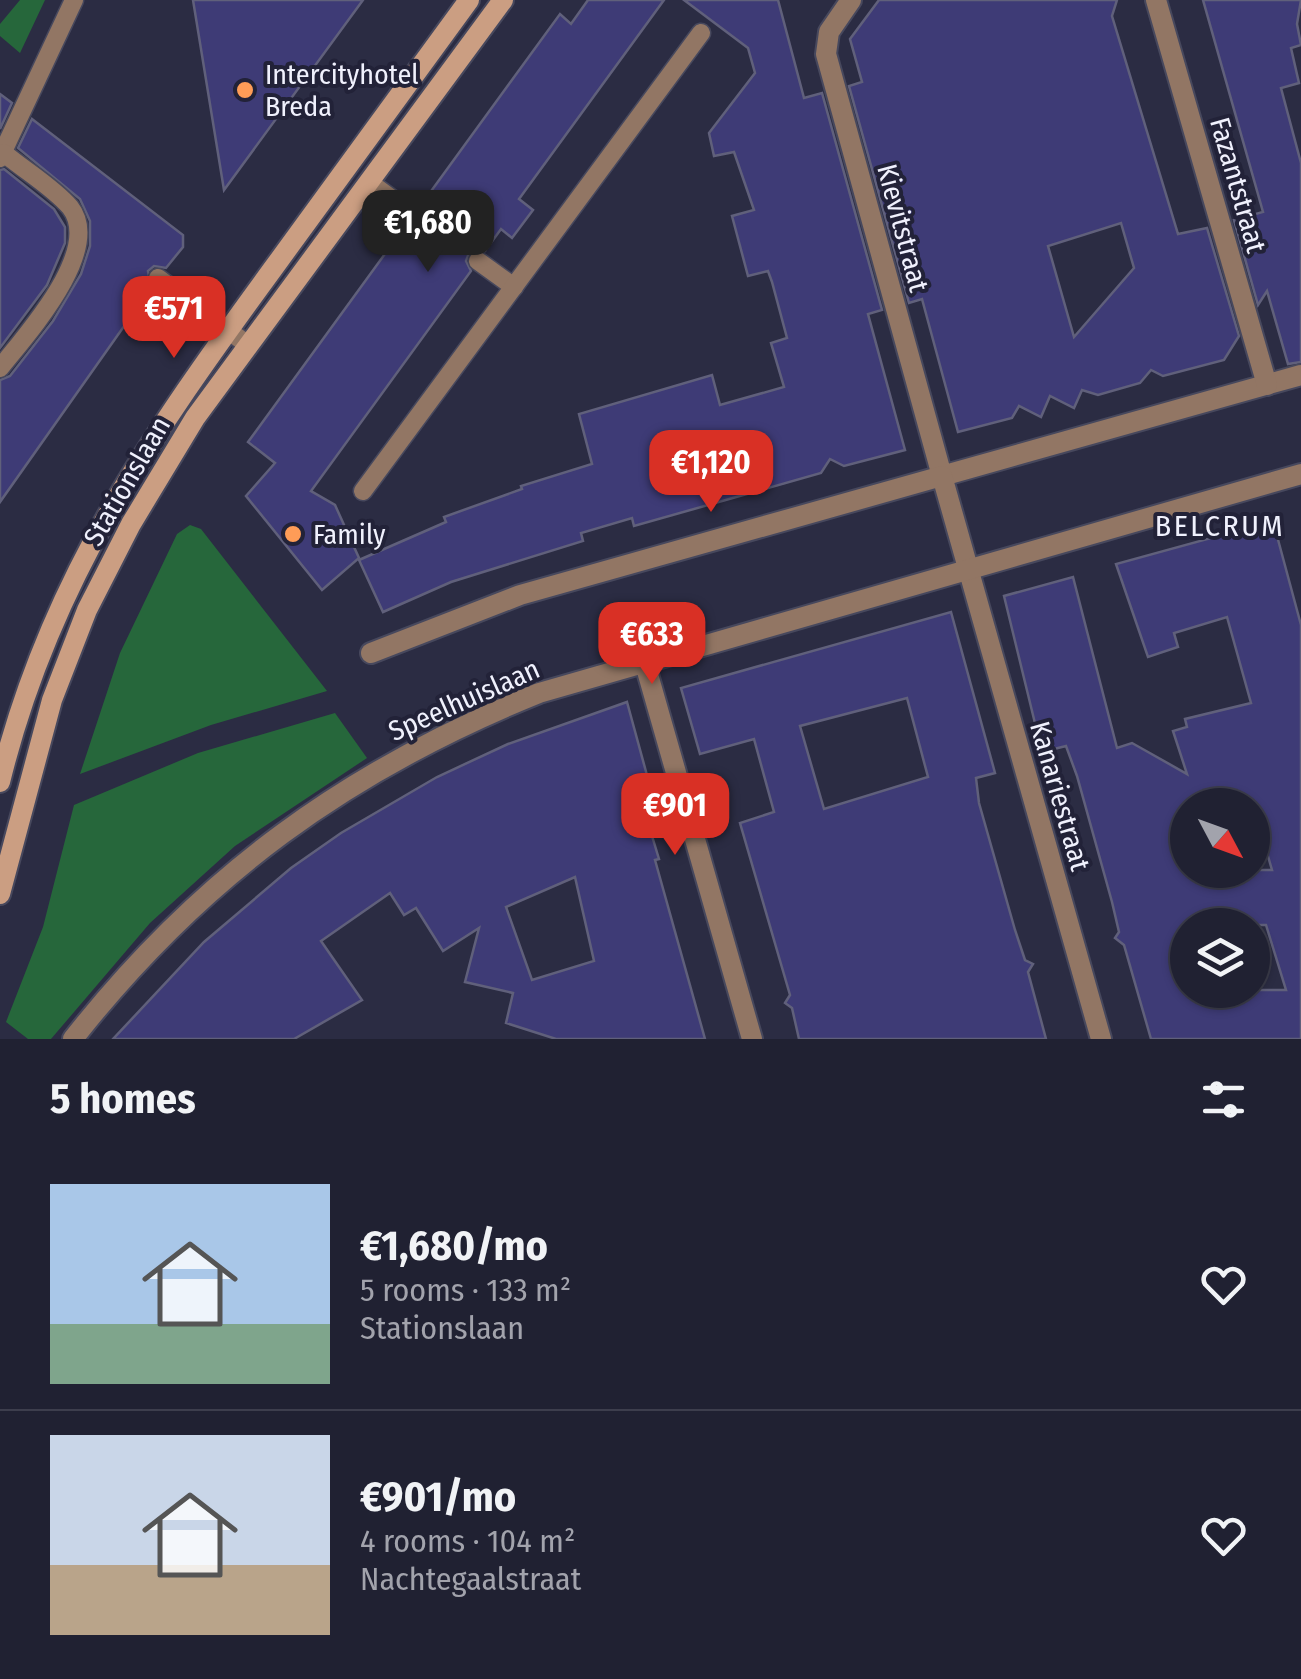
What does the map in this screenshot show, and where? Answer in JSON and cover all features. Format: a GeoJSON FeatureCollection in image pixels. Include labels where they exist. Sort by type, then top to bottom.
{"type":"FeatureCollection","features":[{"type":"Feature","properties":{"kind":"main road","name":"Stationslaan"},"geometry":{"type":"LineString","coordinates":[[0,782],[24,696],[63,600],[106,510],[228,330],[469,0]]}},
{"type":"Feature","properties":{"kind":"main road","name":"Stationslaan"},"geometry":{"type":"LineString","coordinates":[[0,894],[52,700],[87,610],[162,470],[248,345],[503,0]]}},
{"type":"Feature","properties":{"kind":"street","name":"Kievitstraat"},"geometry":{"type":"LineString","coordinates":[[851,0],[829,32],[826,54],[942,476]]}},
{"type":"Feature","properties":{"kind":"street","name":"Fazantstraat"},"geometry":{"type":"LineString","coordinates":[[1156,0],[1266,385]]}},
{"type":"Feature","properties":{"kind":"street"},"geometry":{"type":"LineString","coordinates":[[371,653],[520,595],[1301,375]]}},
{"type":"Feature","properties":{"kind":"street"},"geometry":{"type":"LineString","coordinates":[[1298,475],[1301,497]]}},
{"type":"Feature","properties":{"kind":"street","name":"Speelhuislaan"},"geometry":{"type":"LineString","coordinates":[[74,1039],[160,936],[212,886],[332,796],[489,713],[540,692],[1298,475]]}},
{"type":"Feature","properties":{"kind":"street"},"geometry":{"type":"LineString","coordinates":[[942,476],[967,568]]}},
{"type":"Feature","properties":{"kind":"street","name":"Kanariestraat"},"geometry":{"type":"LineString","coordinates":[[967,568],[1100,1039]]}},
{"type":"Feature","properties":{"kind":"street"},"geometry":{"type":"LineString","coordinates":[[645,664],[752,1039]]}},
{"type":"Feature","properties":{"kind":"lane"},"geometry":{"type":"LineString","coordinates":[[0,368],[67,275],[80,242],[72,209],[2,155],[74,0]]}},
{"type":"Feature","properties":{"kind":"lane"},"geometry":{"type":"LineString","coordinates":[[362,491],[701,33]]}},
{"type":"Feature","properties":{"kind":"lane"},"geometry":{"type":"LineString","coordinates":[[369,182],[414,215]]}},
{"type":"Feature","properties":{"kind":"lane"},"geometry":{"type":"LineString","coordinates":[[478,261],[514,286]]}},
{"type":"Feature","properties":{"kind":"lane"},"geometry":{"type":"LineString","coordinates":[[158,278],[248,345]]}},
{"type":"Feature","properties":{"kind":"green space"},"geometry":{"type":"Polygon","coordinates":[[[20,0],[45,0],[20,53],[0,36],[0,24],[20,0]]]}},
{"type":"Feature","properties":{"kind":"green space"},"geometry":{"type":"Polygon","coordinates":[[[190,525],[201,529],[327,691],[211,725],[80,774],[120,653],[177,534],[190,525]]]}},
{"type":"Feature","properties":{"kind":"green space"},"geometry":{"type":"Polygon","coordinates":[[[335,713],[367,758],[235,846],[150,923],[51,1039],[28,1039],[6,1022],[43,927],[74,805],[198,753],[335,713]]]}},
{"type":"Feature","properties":{"kind":"building"},"geometry":{"type":"Polygon","coordinates":[[[193,0],[363,0],[224,190],[193,0]]]}},
{"type":"Feature","properties":{"kind":"building"},"geometry":{"type":"Polygon","coordinates":[[[588,0],[664,0],[519,199],[533,210],[512,238],[501,229],[485,251],[469,253],[466,261],[471,271],[311,491],[335,505],[359,558],[322,590],[246,496],[275,463],[248,442],[406,225],[418,227],[425,222],[421,205],[560,14],[571,24],[588,0]]]}},
{"type":"Feature","properties":{"kind":"building"},"geometry":{"type":"Polygon","coordinates":[[[684,0],[778,0],[804,98],[822,93],[882,310],[868,314],[905,450],[844,466],[830,459],[821,473],[634,526],[632,518],[581,533],[583,541],[451,582],[383,612],[359,560],[446,522],[444,517],[522,489],[521,486],[592,464],[579,414],[712,375],[720,405],[784,387],[771,343],[787,338],[772,282],[768,271],[748,276],[732,216],[754,210],[734,152],[714,156],[709,133],[755,73],[748,48],[684,0]]]}},
{"type":"Feature","properties":{"kind":"building"},"geometry":{"type":"Polygon","coordinates":[[[879,0],[1117,0],[1112,16],[1178,234],[1207,228],[1239,336],[1224,360],[1163,376],[1151,370],[1140,383],[1098,395],[1082,390],[1074,408],[1050,396],[1041,417],[1019,406],[1012,418],[958,432],[922,299],[909,303],[849,86],[862,82],[850,39],[879,0]],[[1121,223],[1048,246],[1074,337],[1134,268],[1121,223]]]}},
{"type":"Feature","properties":{"kind":"building"},"geometry":{"type":"Polygon","coordinates":[[[1203,0],[1301,0],[1297,24],[1301,45],[1291,48],[1299,83],[1281,88],[1301,163],[1301,362],[1288,364],[1267,291],[1258,305],[1234,220],[1263,212],[1203,0]]]}},
{"type":"Feature","properties":{"kind":"building"},"geometry":{"type":"Polygon","coordinates":[[[0,94],[12,103],[0,129],[0,94]]]}},
{"type":"Feature","properties":{"kind":"building"},"geometry":{"type":"Polygon","coordinates":[[[32,119],[183,235],[183,247],[166,268],[154,266],[148,271],[151,288],[0,502],[0,380],[10,376],[53,321],[81,274],[90,246],[90,221],[80,199],[18,148],[32,119]]]}},
{"type":"Feature","properties":{"kind":"building"},"geometry":{"type":"Polygon","coordinates":[[[4,169],[54,209],[65,227],[65,243],[47,285],[0,348],[0,170],[4,169]]]}},
{"type":"Feature","properties":{"kind":"building"},"geometry":{"type":"Polygon","coordinates":[[[1273,521],[1301,625],[1301,1039],[1151,1039],[1124,945],[1115,938],[1119,932],[1112,902],[1066,746],[1042,752],[1004,596],[1073,577],[1117,748],[1132,743],[1187,774],[1173,731],[1187,727],[1185,719],[1251,703],[1227,617],[1174,633],[1178,647],[1148,657],[1116,564],[1273,521]]]}},
{"type":"Feature","properties":{"kind":"building"},"geometry":{"type":"Polygon","coordinates":[[[951,612],[995,773],[976,778],[979,803],[1025,960],[1033,964],[1028,972],[1046,1039],[799,1039],[792,1008],[785,1003],[790,995],[740,823],[774,812],[754,739],[700,754],[681,688],[951,612]],[[907,698],[800,726],[824,809],[928,777],[907,698]]]}},
{"type":"Feature","properties":{"kind":"building"},"geometry":{"type":"Polygon","coordinates":[[[627,702],[660,823],[649,826],[659,859],[655,860],[705,1039],[556,1039],[506,1023],[513,993],[465,982],[479,928],[443,951],[416,908],[404,915],[390,893],[321,941],[362,1000],[294,1039],[113,1039],[204,942],[291,868],[341,833],[437,777],[508,744],[627,702]],[[575,877],[506,907],[532,980],[594,961],[575,877]]]}},
{"type":"Feature","properties":{"kind":"place","name":"Intercityhotel Breda"},"geometry":{"type":"Point","coordinates":[245,90]}},
{"type":"Feature","properties":{"kind":"place","name":"Family"},"geometry":{"type":"Point","coordinates":[293,534]}},
{"type":"Feature","properties":{"kind":"district","name":"BELCRUM"},"geometry":{"type":"Point","coordinates":[1220,526]}}]}
